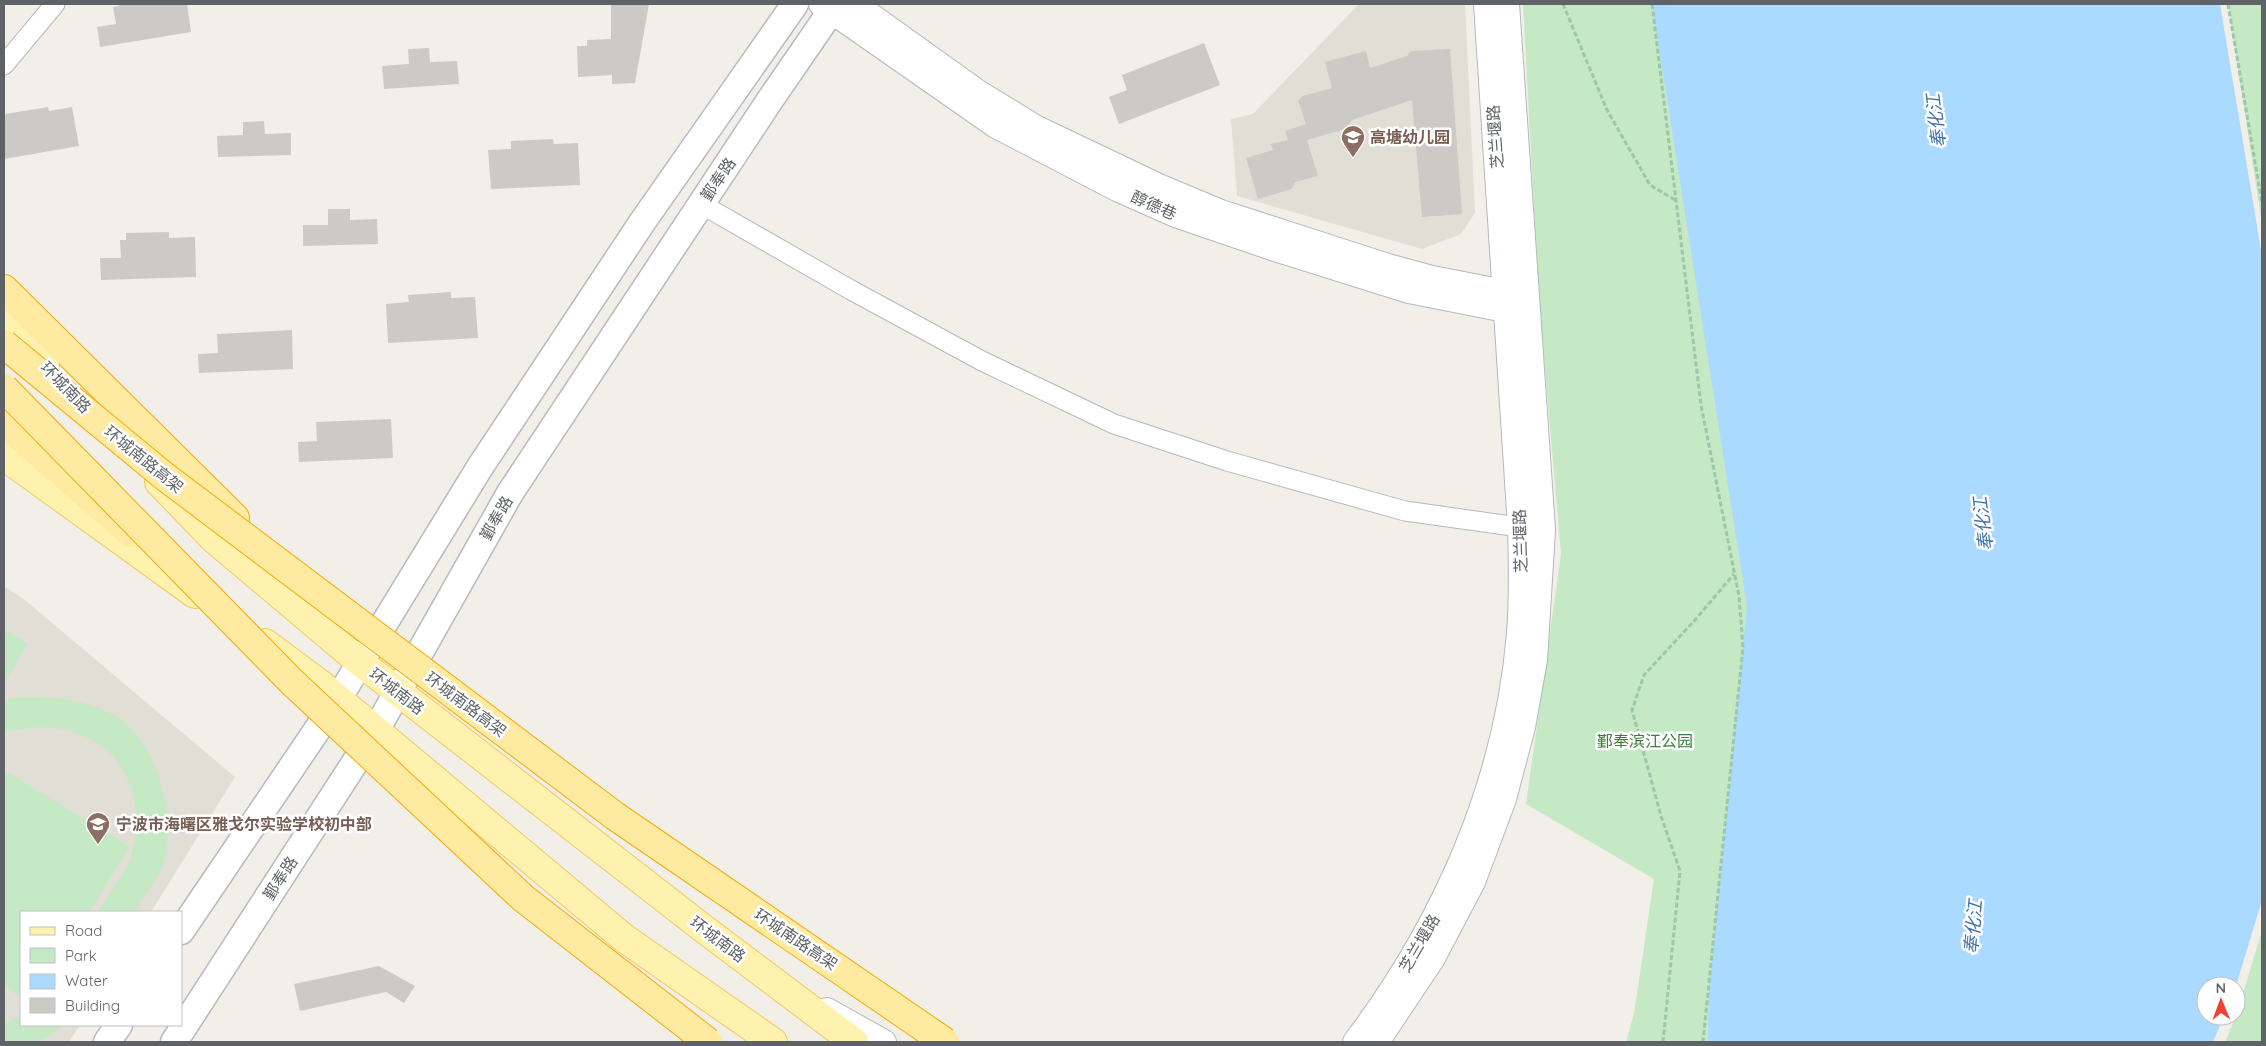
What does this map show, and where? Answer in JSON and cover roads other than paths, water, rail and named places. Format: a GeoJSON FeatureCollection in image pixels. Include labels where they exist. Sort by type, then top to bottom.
{"type":"FeatureCollection","features":[{"type":"Feature","properties":{"kind":"highway"},"geometry":{"type":"LineString","coordinates":[[4,289],[292,574]]}},
{"type":"Feature","properties":{"kind":"highway","name":"环城南路高架"},"geometry":{"type":"LineString","coordinates":[[4,344],[164,476],[615,816],[945,1042]]}},
{"type":"Feature","properties":{"kind":"highway"},"geometry":{"type":"LineString","coordinates":[[4,388],[292,682],[523,898],[708,1042]]}},
{"type":"Feature","properties":{"kind":"highway"},"geometry":{"type":"LineString","coordinates":[[4,423],[215,605]]}},
{"type":"Feature","properties":{"kind":"main road"},"geometry":{"type":"LineString","coordinates":[[182,930],[338,699],[480,467],[643,221],[795,4]]}},
{"type":"Feature","properties":{"kind":"main road","name":"鄞奉路"},"geometry":{"type":"LineString","coordinates":[[174,1042],[376,730],[510,493],[701,204],[836,6]]}},
{"type":"Feature","properties":{"kind":"main road","name":"环城南路"},"geometry":{"type":"LineString","coordinates":[[4,323],[214,539],[398,692],[760,972],[854,1042]]}},
{"type":"Feature","properties":{"kind":"main road"},"geometry":{"type":"LineString","coordinates":[[4,456],[319,683],[624,938],[773,1042]]}},
{"type":"Feature","properties":{"kind":"main road"},"geometry":{"type":"LineString","coordinates":[[107,1042],[118,1026]]}},
{"type":"Feature","properties":{"kind":"street"},"geometry":{"type":"LineString","coordinates":[[4,65],[55,4]]}},
{"type":"Feature","properties":{"kind":"street","name":"芝兰堰路"},"geometry":{"type":"LineString","coordinates":[[1377,1042],[1438,950],[1472,882],[1504,799],[1523,727],[1535,660],[1543,530],[1486,4]]}},
{"type":"Feature","properties":{"kind":"street","name":"芝兰堰路"},"geometry":{"type":"LineString","coordinates":[[1355,1042],[1380,1008],[1418,948],[1452,885],[1480,816],[1500,748],[1512,687],[1522,592],[1517,303],[1507,4]]}},
{"type":"Feature","properties":{"kind":"street","name":"醇德巷"},"geometry":{"type":"LineString","coordinates":[[836,6],[996,126],[1117,189],[1160,208],[1272,248],[1409,291],[1517,303]]}},
{"type":"Feature","properties":{"kind":"street"},"geometry":{"type":"LineString","coordinates":[[701,204],[851,290],[982,361],[1114,424],[1227,461],[1405,511],[1543,530]]}},
{"type":"Feature","properties":{"kind":"street"},"geometry":{"type":"LineString","coordinates":[[760,972],[884,1042]]}},
{"type":"Feature","properties":{"kind":"water","name":"奉化江"},"geometry":{"type":"Polygon","coordinates":[[[1652,4],[2220,4],[2262,256],[2262,900],[2239,976],[2196,976],[2196,1026],[2220,1026],[2213,1042],[1708,1042],[1709,991],[1747,606],[1652,4]]]}},
{"type":"Feature","properties":{"kind":"place","name":"高塘幼儿园"},"geometry":{"type":"Point","coordinates":[1353,158]}},
{"type":"Feature","properties":{"kind":"place","name":"宁波市海曙区雅戈尔实验学校初中部"},"geometry":{"type":"Point","coordinates":[98,845]}},
{"type":"Feature","properties":{"kind":"park label","name":"鄞奉滨江公园"},"geometry":{"type":"Point","coordinates":[1645,741]}}]}
